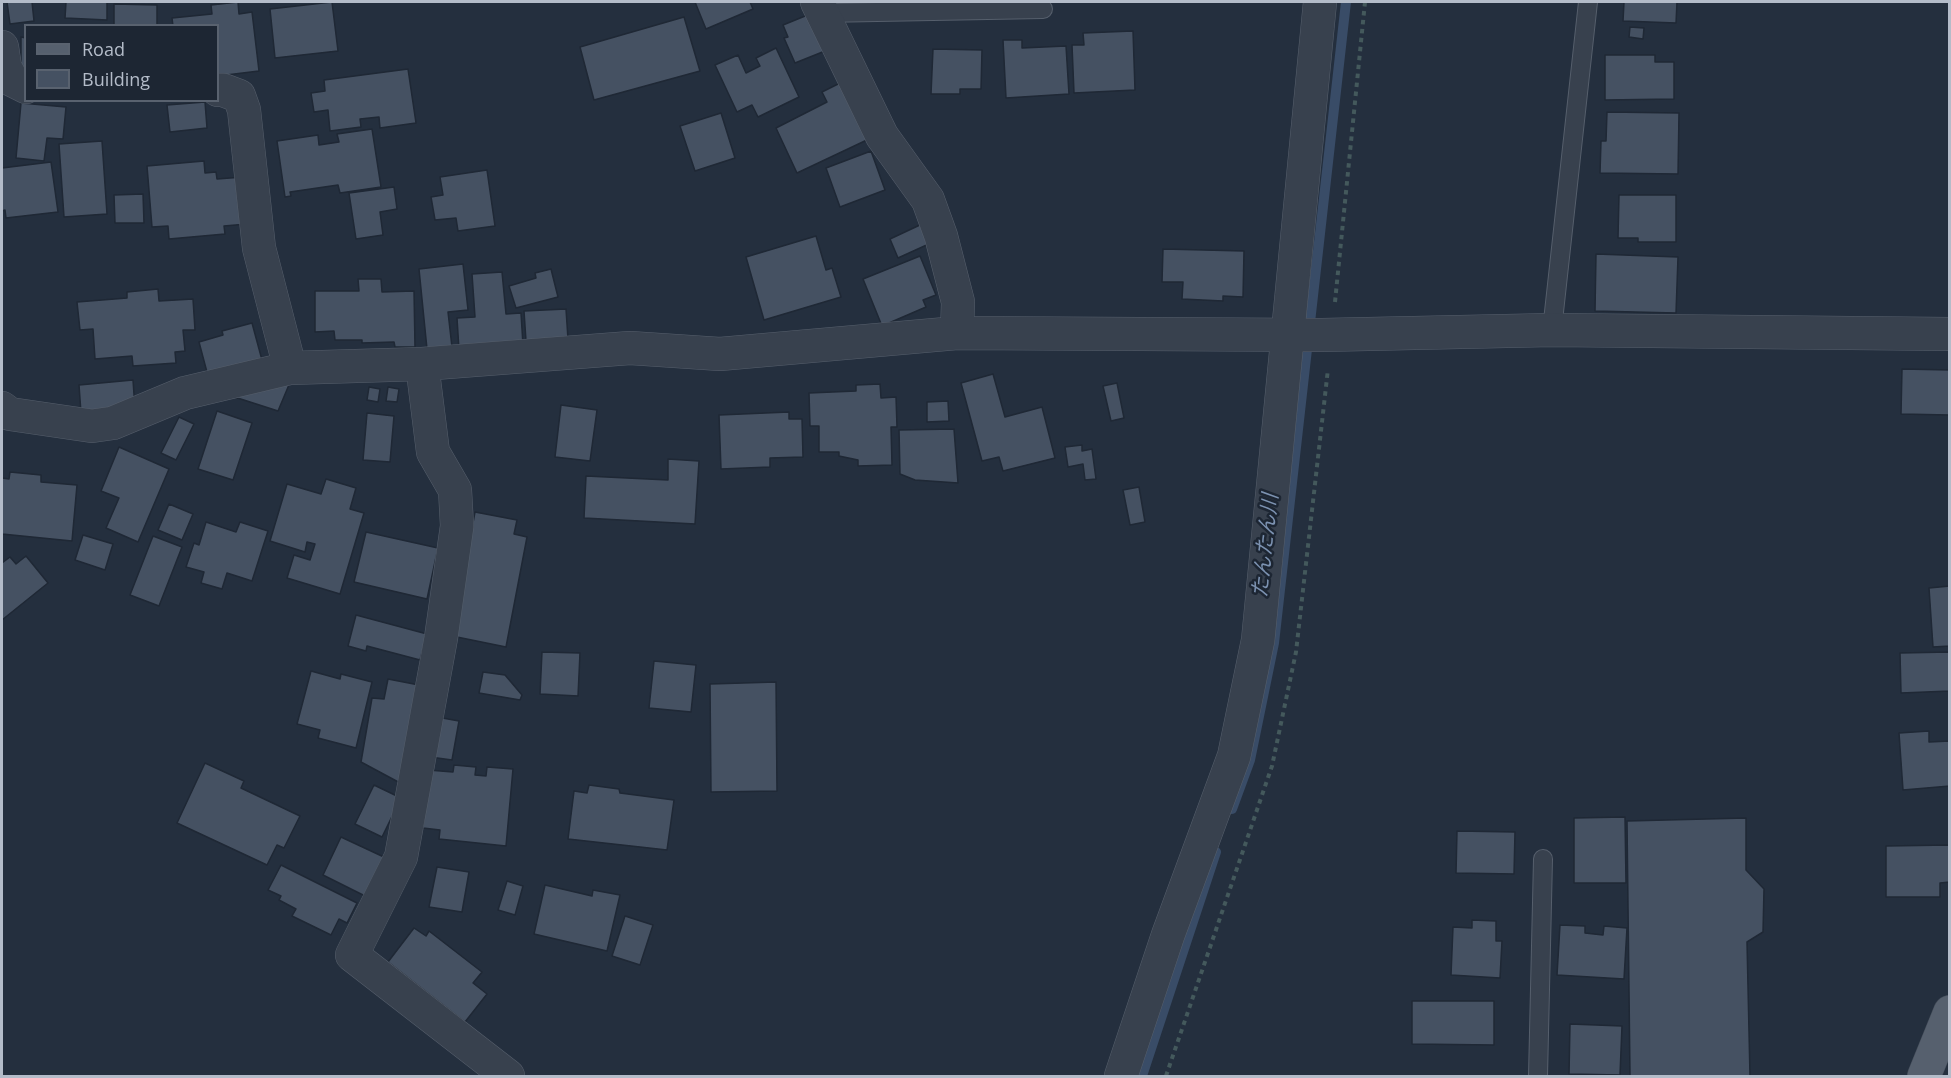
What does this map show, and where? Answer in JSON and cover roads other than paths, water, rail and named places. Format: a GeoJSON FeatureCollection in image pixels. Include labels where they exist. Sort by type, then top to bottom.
{"type":"FeatureCollection","features":[{"type":"Feature","properties":{"kind":"main road"},"geometry":{"type":"LineString","coordinates":[[1924,1077],[1950,1012]]}},
{"type":"Feature","properties":{"kind":"street"},"geometry":{"type":"LineString","coordinates":[[1120,1077],[1168,936],[1234,756],[1258,640],[1303,335],[1320,2]]}},
{"type":"Feature","properties":{"kind":"street"},"geometry":{"type":"LineString","coordinates":[[819,7],[882,136],[928,200],[941,236],[958,302],[957,333]]}},
{"type":"Feature","properties":{"kind":"street"},"geometry":{"type":"LineString","coordinates":[[2,47],[4,67],[12,80],[24,86]]}},
{"type":"Feature","properties":{"kind":"street"},"geometry":{"type":"LineString","coordinates":[[219,90],[239,96],[244,110],[259,248],[290,368]]}},
{"type":"Feature","properties":{"kind":"street"},"geometry":{"type":"LineString","coordinates":[[2,408],[10,414],[92,426],[113,423],[185,393],[290,368],[422,364],[630,348],[720,354],[957,333],[1303,335],[1552,330],[1950,334]]}},
{"type":"Feature","properties":{"kind":"street"},"geometry":{"type":"LineString","coordinates":[[422,364],[433,452],[455,490],[457,525],[441,638],[401,857],[352,955],[508,1077]]}},
{"type":"Feature","properties":{"kind":"lane"},"geometry":{"type":"LineString","coordinates":[[1552,330],[1588,2]]}},
{"type":"Feature","properties":{"kind":"lane"},"geometry":{"type":"LineString","coordinates":[[819,7],[1043,9]]}},
{"type":"Feature","properties":{"kind":"lane"},"geometry":{"type":"LineString","coordinates":[[1538,1077],[1543,858]]}},
{"type":"Feature","properties":{"kind":"waterway","name":"たんたん川"},"geometry":{"type":"LineString","coordinates":[[1232,809],[1250,760],[1274,643],[1346,2]]}},
{"type":"Feature","properties":{"kind":"waterway","name":"たんたん川"},"geometry":{"type":"LineString","coordinates":[[1142,1076],[1216,852]]}}]}
